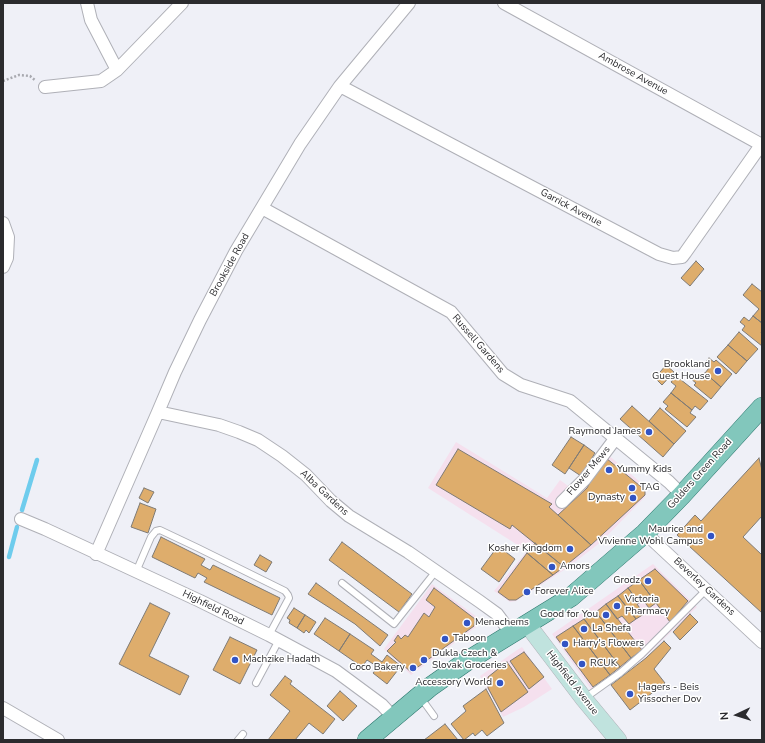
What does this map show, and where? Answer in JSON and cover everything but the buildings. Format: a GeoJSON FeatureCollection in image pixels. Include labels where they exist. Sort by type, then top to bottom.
{"type":"FeatureCollection","features":[{"type":"Feature","properties":{"kind":"main road","name":"Golders Green Road"},"geometry":{"type":"LineString","coordinates":[[367,740],[419,696],[467,661],[571,597],[645,532],[759,414]]}},
{"type":"Feature","properties":{"kind":"street"},"geometry":{"type":"LineString","coordinates":[[87,3],[91,20],[117,70]]}},
{"type":"Feature","properties":{"kind":"street"},"geometry":{"type":"LineString","coordinates":[[45,87],[101,81],[117,70],[182,3]]}},
{"type":"Feature","properties":{"kind":"street","name":"Brookside Road"},"geometry":{"type":"LineString","coordinates":[[96,554],[175,372],[236,251],[300,144],[340,86],[409,3]]}},
{"type":"Feature","properties":{"kind":"street","name":"Ambrose Avenue"},"geometry":{"type":"LineString","coordinates":[[504,3],[761,145]]}},
{"type":"Feature","properties":{"kind":"street","name":"Garrick Avenue"},"geometry":{"type":"LineString","coordinates":[[340,86],[659,254],[673,258],[682,256],[685,253],[761,145]]}},
{"type":"Feature","properties":{"kind":"street","name":"Russell Gardens"},"geometry":{"type":"LineString","coordinates":[[262,208],[451,312],[503,374],[521,385],[570,401],[669,482],[682,495]]}},
{"type":"Feature","properties":{"kind":"street"},"geometry":{"type":"LineString","coordinates":[[3,223],[8,237],[7,258],[3,267]]}},
{"type":"Feature","properties":{"kind":"street","name":"Alba Gardens"},"geometry":{"type":"LineString","coordinates":[[158,412],[219,425],[258,440],[282,456],[306,475],[331,501],[349,516],[368,529],[408,552],[519,629]]}},
{"type":"Feature","properties":{"kind":"street","name":"Flower Mews"},"geometry":{"type":"LineString","coordinates":[[562,502],[585,479],[615,439]]}},
{"type":"Feature","properties":{"kind":"street","name":"Highfield Road"},"geometry":{"type":"LineString","coordinates":[[21,519],[274,638],[336,671],[382,705],[394,718]]}},
{"type":"Feature","properties":{"kind":"street","name":"Beverley Gardens"},"geometry":{"type":"LineString","coordinates":[[645,532],[762,642]]}},
{"type":"Feature","properties":{"kind":"street","name":"Highfield Avenue"},"geometry":{"type":"LineString","coordinates":[[519,629],[584,699],[618,740]]}},
{"type":"Feature","properties":{"kind":"street"},"geometry":{"type":"LineString","coordinates":[[3,708],[58,740]]}},
{"type":"Feature","properties":{"kind":"lane"},"geometry":{"type":"LineString","coordinates":[[136,572],[151,537],[156,531],[160,530],[285,591],[289,598],[256,683]]}},
{"type":"Feature","properties":{"kind":"lane"},"geometry":{"type":"LineString","coordinates":[[342,583],[394,624],[436,571]]}},
{"type":"Feature","properties":{"kind":"lane"},"geometry":{"type":"LineString","coordinates":[[584,699],[620,673],[642,654],[706,590]]}},
{"type":"Feature","properties":{"kind":"lane"},"geometry":{"type":"LineString","coordinates":[[419,696],[434,716]]}},
{"type":"Feature","properties":{"kind":"lane"},"geometry":{"type":"LineString","coordinates":[[238,740],[243,734]]}},
{"type":"Feature","properties":{"kind":"path"},"geometry":{"type":"LineString","coordinates":[[3,81],[20,75],[30,76],[45,87]]}},
{"type":"Feature","properties":{"kind":"shaded area"},"geometry":{"type":"Polygon","coordinates":[[[456,442],[547,498],[560,480],[571,488],[583,476],[600,448],[646,487],[645,497],[601,542],[567,568],[516,601],[510,602],[494,591],[527,551],[428,488],[456,442]]]}},
{"type":"Feature","properties":{"kind":"shaded area"},"geometry":{"type":"Polygon","coordinates":[[[653,564],[697,607],[643,659],[595,695],[552,634],[653,564]]]}},
{"type":"Feature","properties":{"kind":"shaded area"},"geometry":{"type":"Polygon","coordinates":[[[432,584],[477,617],[476,627],[411,675],[384,649],[432,584]]]}},
{"type":"Feature","properties":{"kind":"shaded area"},"geometry":{"type":"Polygon","coordinates":[[[522,647],[552,689],[524,707],[503,717],[480,676],[522,647]]]}},
{"type":"Feature","properties":{"kind":"waterway"},"geometry":{"type":"LineString","coordinates":[[22,510],[37,460]]}},
{"type":"Feature","properties":{"kind":"waterway"},"geometry":{"type":"LineString","coordinates":[[9,557],[17,527]]}},
{"type":"Feature","properties":{"kind":"place","name":"Brookland Guest House"},"geometry":{"type":"Point","coordinates":[718,371]}},
{"type":"Feature","properties":{"kind":"place","name":"Raymond James"},"geometry":{"type":"Point","coordinates":[649,432]}},
{"type":"Feature","properties":{"kind":"place","name":"Yummy Kids"},"geometry":{"type":"Point","coordinates":[609,470]}},
{"type":"Feature","properties":{"kind":"place","name":"TAG"},"geometry":{"type":"Point","coordinates":[632,488]}},
{"type":"Feature","properties":{"kind":"place","name":"Dynasty"},"geometry":{"type":"Point","coordinates":[633,498]}},
{"type":"Feature","properties":{"kind":"place","name":"Maurice and Vivienne Wohl Campus"},"geometry":{"type":"Point","coordinates":[711,536]}},
{"type":"Feature","properties":{"kind":"place","name":"Kosher Kingdom"},"geometry":{"type":"Point","coordinates":[570,549]}},
{"type":"Feature","properties":{"kind":"place","name":"Amors"},"geometry":{"type":"Point","coordinates":[552,567]}},
{"type":"Feature","properties":{"kind":"place","name":"Grodz"},"geometry":{"type":"Point","coordinates":[648,581]}},
{"type":"Feature","properties":{"kind":"place","name":"Forever Alice"},"geometry":{"type":"Point","coordinates":[527,592]}},
{"type":"Feature","properties":{"kind":"place","name":"Victoria Pharmacy"},"geometry":{"type":"Point","coordinates":[617,606]}},
{"type":"Feature","properties":{"kind":"place","name":"Good for You"},"geometry":{"type":"Point","coordinates":[606,615]}},
{"type":"Feature","properties":{"kind":"place","name":"Menachems"},"geometry":{"type":"Point","coordinates":[467,623]}},
{"type":"Feature","properties":{"kind":"place","name":"La Shefa"},"geometry":{"type":"Point","coordinates":[584,629]}},
{"type":"Feature","properties":{"kind":"place","name":"Taboon"},"geometry":{"type":"Point","coordinates":[445,639]}},
{"type":"Feature","properties":{"kind":"place","name":"Harry's Flowers"},"geometry":{"type":"Point","coordinates":[565,644]}},
{"type":"Feature","properties":{"kind":"place","name":"Machzike Hadath"},"geometry":{"type":"Point","coordinates":[235,660]}},
{"type":"Feature","properties":{"kind":"place","name":"Dukla Czech & Slovak Groceries"},"geometry":{"type":"Point","coordinates":[424,660]}},
{"type":"Feature","properties":{"kind":"place","name":"RCUK"},"geometry":{"type":"Point","coordinates":[582,664]}},
{"type":"Feature","properties":{"kind":"place","name":"Coco Bakery"},"geometry":{"type":"Point","coordinates":[413,668]}},
{"type":"Feature","properties":{"kind":"place","name":"Accessory World"},"geometry":{"type":"Point","coordinates":[500,683]}},
{"type":"Feature","properties":{"kind":"place","name":"Hagers - Beis Yissocher Dov"},"geometry":{"type":"Point","coordinates":[630,694]}}]}
